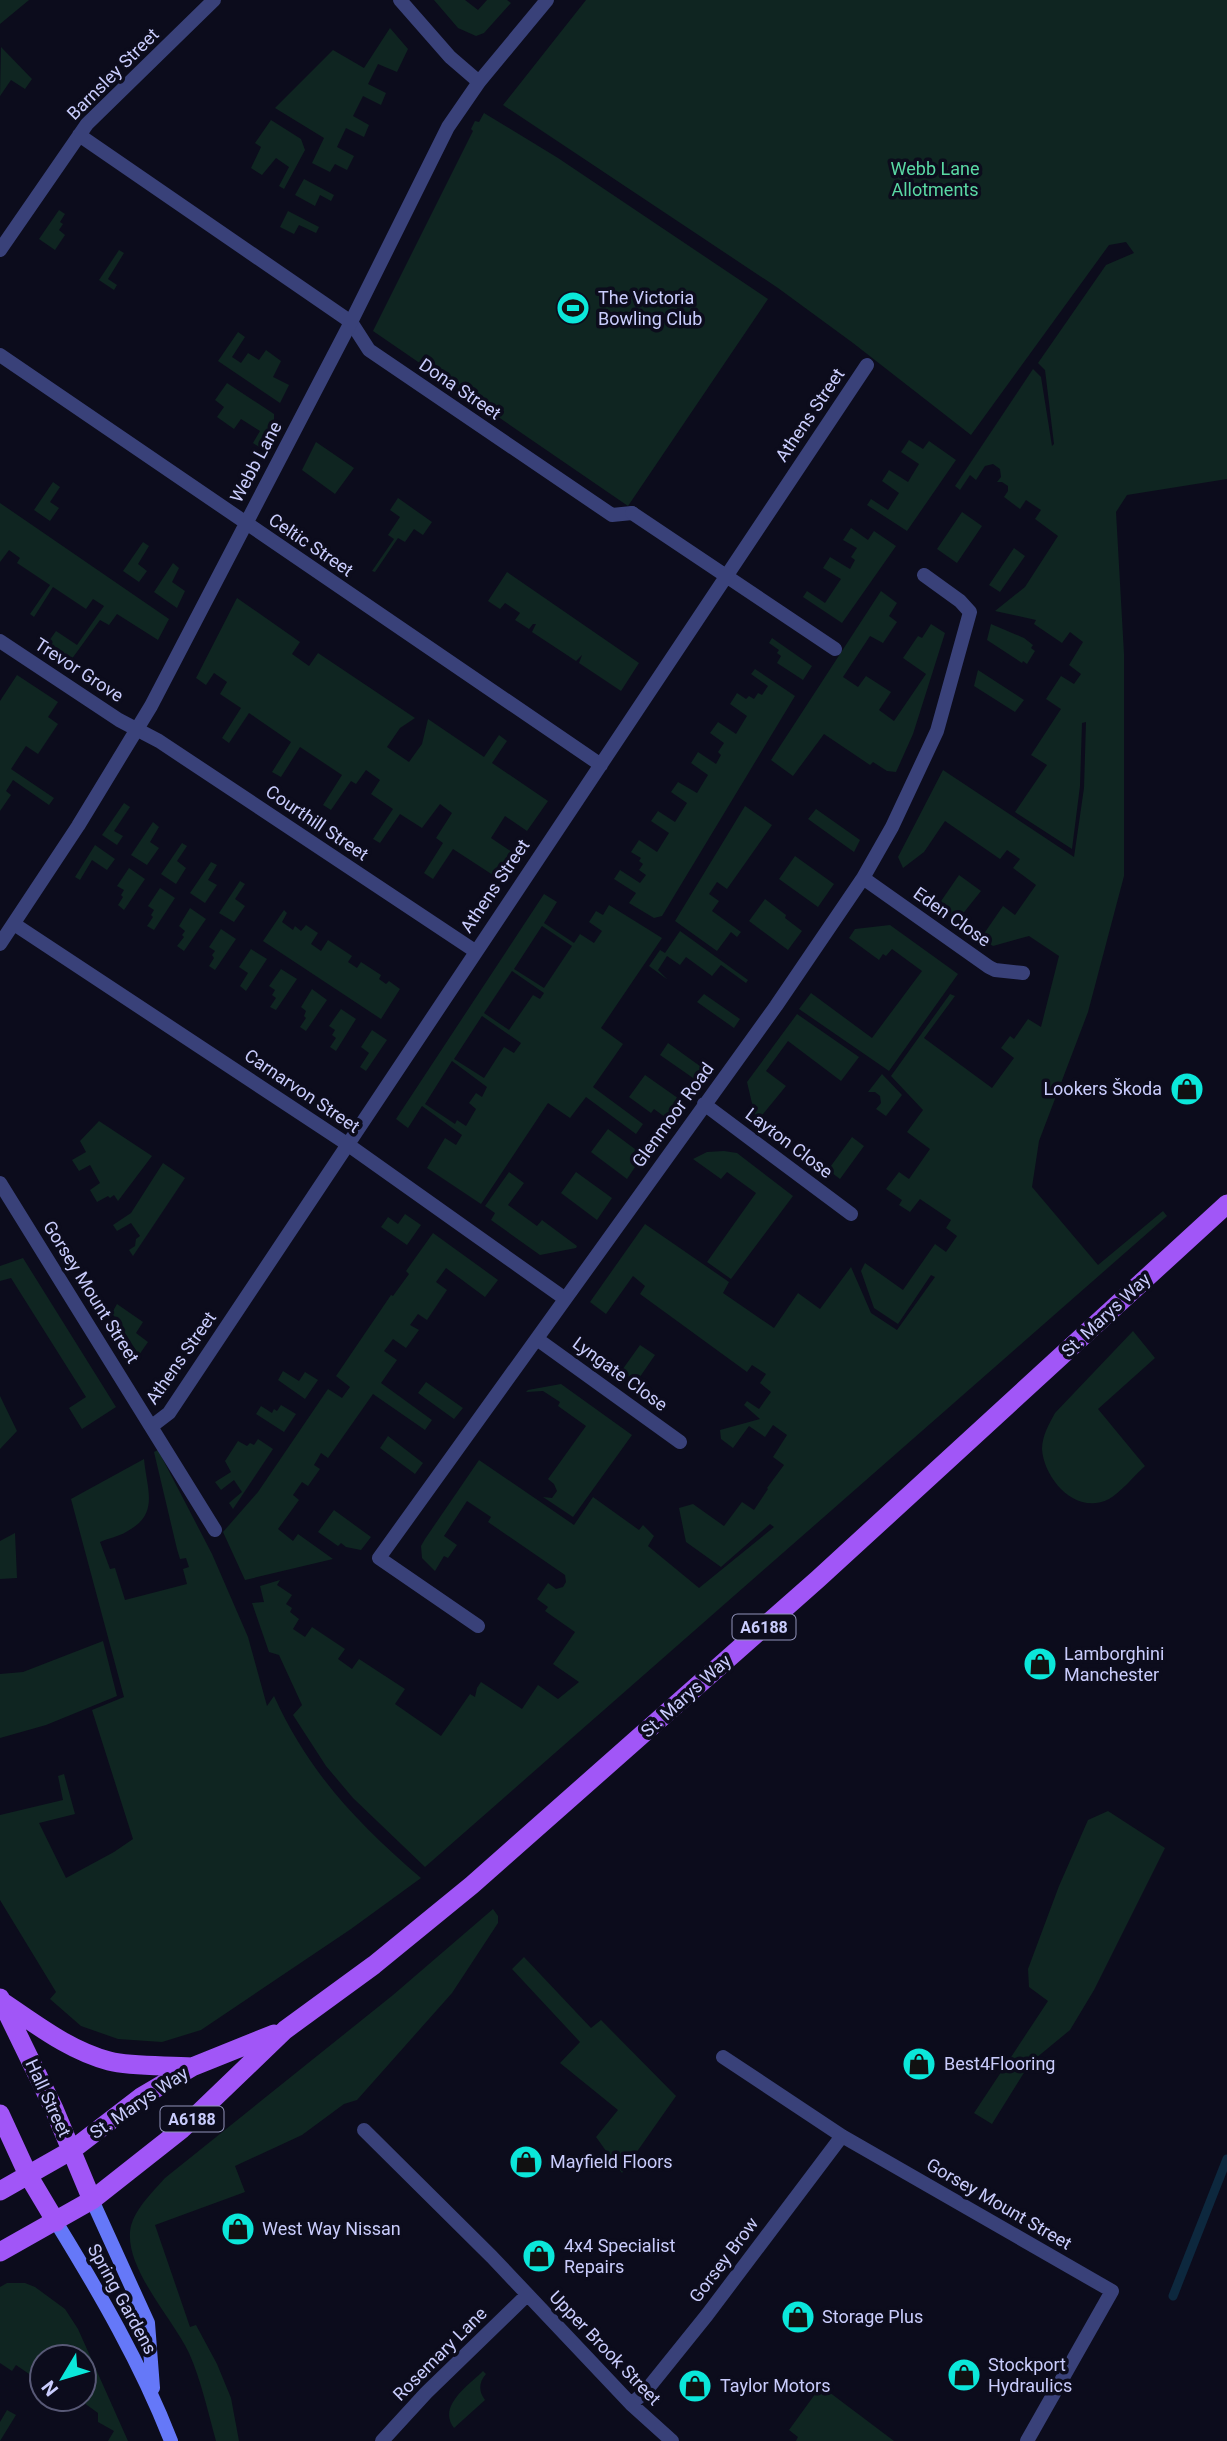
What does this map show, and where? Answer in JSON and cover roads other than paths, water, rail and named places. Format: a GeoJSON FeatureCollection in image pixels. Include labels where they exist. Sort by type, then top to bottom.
{"type":"FeatureCollection","features":[{"type":"Feature","properties":{"kind":"main road","name":"St. Marys Way"},"geometry":{"type":"LineString","coordinates":[[0,2252],[92,2200],[182,2129],[285,2030],[374,1965],[472,1885],[818,1579],[1227,1204]]}},
{"type":"Feature","properties":{"kind":"main road","name":"A6188"},"geometry":{"type":"LineString","coordinates":[[1,2000],[73,2047],[101,2059],[191,2067]]}},
{"type":"Feature","properties":{"kind":"main road","name":"Hall Street"},"geometry":{"type":"LineString","coordinates":[[1,2000],[72,2150],[92,2200]]}},
{"type":"Feature","properties":{"kind":"main road","name":"St. Marys Way"},"geometry":{"type":"LineString","coordinates":[[0,2190],[72,2150],[141,2097],[191,2067],[285,2030]]}},
{"type":"Feature","properties":{"kind":"main road"},"geometry":{"type":"LineString","coordinates":[[0,2114],[29,2175],[56,2222]]}},
{"type":"Feature","properties":{"kind":"main road","name":"Spring Gardens"},"geometry":{"type":"LineString","coordinates":[[92,2200],[148,2323],[154,2396]]}},
{"type":"Feature","properties":{"kind":"main road","name":"Spring Gardens"},"geometry":{"type":"LineString","coordinates":[[56,2222],[87,2272],[154,2396],[171,2441]]}},
{"type":"Feature","properties":{"kind":"street","name":"Barnsley Street"},"geometry":{"type":"LineString","coordinates":[[0,250],[94,116],[214,0]]}},
{"type":"Feature","properties":{"kind":"street"},"geometry":{"type":"LineString","coordinates":[[400,0],[450,57],[479,82]]}},
{"type":"Feature","properties":{"kind":"street","name":"Webb Lane"},"geometry":{"type":"LineString","coordinates":[[0,944],[78,827],[137,730],[351,322],[448,127],[479,82],[547,0]]}},
{"type":"Feature","properties":{"kind":"street","name":"Dona Street"},"geometry":{"type":"LineString","coordinates":[[79,135],[351,322],[369,350],[612,515],[632,513],[835,649]]}},
{"type":"Feature","properties":{"kind":"street","name":"Celtic Street"},"geometry":{"type":"LineString","coordinates":[[0,355],[601,765]]}},
{"type":"Feature","properties":{"kind":"street","name":"Athens Street"},"geometry":{"type":"LineString","coordinates":[[152,1426],[169,1413],[601,765],[724,575],[867,365]]}},
{"type":"Feature","properties":{"kind":"street","name":"Glenmoor Road"},"geometry":{"type":"LineString","coordinates":[[478,1626],[379,1558],[808,961],[863,878],[892,827],[937,731],[970,612],[960,601],[924,575]]}},
{"type":"Feature","properties":{"kind":"street","name":"Trevor Grove"},"geometry":{"type":"LineString","coordinates":[[0,641],[137,730]]}},
{"type":"Feature","properties":{"kind":"street","name":"Courthill Street"},"geometry":{"type":"LineString","coordinates":[[137,730],[159,741],[475,951]]}},
{"type":"Feature","properties":{"kind":"street","name":"Eden Close"},"geometry":{"type":"LineString","coordinates":[[863,878],[989,967],[1023,973]]}},
{"type":"Feature","properties":{"kind":"street","name":"Carnarvon Street"},"geometry":{"type":"LineString","coordinates":[[14,923],[347,1144],[564,1298]]}},
{"type":"Feature","properties":{"kind":"street","name":"Layton Close"},"geometry":{"type":"LineString","coordinates":[[704,1104],[851,1214]]}},
{"type":"Feature","properties":{"kind":"street","name":"Gorsey Mount Street"},"geometry":{"type":"LineString","coordinates":[[0,1183],[215,1530]]}},
{"type":"Feature","properties":{"kind":"street","name":"Lyngate Close"},"geometry":{"type":"LineString","coordinates":[[537,1339],[680,1442]]}},
{"type":"Feature","properties":{"kind":"street","name":"Gorsey Mount Street"},"geometry":{"type":"LineString","coordinates":[[723,2057],[842,2136],[1112,2291],[1027,2441]]}},
{"type":"Feature","properties":{"kind":"street","name":"Upper Brook Street"},"geometry":{"type":"LineString","coordinates":[[364,2130],[492,2257],[631,2404],[672,2441]]}},
{"type":"Feature","properties":{"kind":"street","name":"Gorsey Brow"},"geometry":{"type":"LineString","coordinates":[[631,2404],[645,2392],[714,2305],[842,2136]]}},
{"type":"Feature","properties":{"kind":"street","name":"Rosemary Lane"},"geometry":{"type":"LineString","coordinates":[[382,2441],[426,2392],[527,2295]]}},
{"type":"Feature","properties":{"kind":"waterway"},"geometry":{"type":"LineString","coordinates":[[1173,2296],[1227,2159]]}},
{"type":"Feature","properties":{"kind":"place","name":"The Victoria Bowling Club"},"geometry":{"type":"Point","coordinates":[573,308]}},
{"type":"Feature","properties":{"kind":"place","name":"Lookers Škoda"},"geometry":{"type":"Point","coordinates":[1187,1089]}},
{"type":"Feature","properties":{"kind":"place","name":"Lamborghini Manchester"},"geometry":{"type":"Point","coordinates":[1040,1664]}},
{"type":"Feature","properties":{"kind":"place","name":"Best4Flooring"},"geometry":{"type":"Point","coordinates":[919,2064]}},
{"type":"Feature","properties":{"kind":"place","name":"Mayfield Floors"},"geometry":{"type":"Point","coordinates":[526,2162]}},
{"type":"Feature","properties":{"kind":"place","name":"West Way Nissan"},"geometry":{"type":"Point","coordinates":[238,2229]}},
{"type":"Feature","properties":{"kind":"place","name":"4x4 Specialist Repairs"},"geometry":{"type":"Point","coordinates":[539,2256]}},
{"type":"Feature","properties":{"kind":"place","name":"Storage Plus"},"geometry":{"type":"Point","coordinates":[798,2317]}},
{"type":"Feature","properties":{"kind":"place","name":"Stockport Hydraulics"},"geometry":{"type":"Point","coordinates":[964,2375]}},
{"type":"Feature","properties":{"kind":"place","name":"Taylor Motors"},"geometry":{"type":"Point","coordinates":[695,2386]}},
{"type":"Feature","properties":{"kind":"park label","name":"Webb Lane Allotments"},"geometry":{"type":"Point","coordinates":[935,179]}}]}
